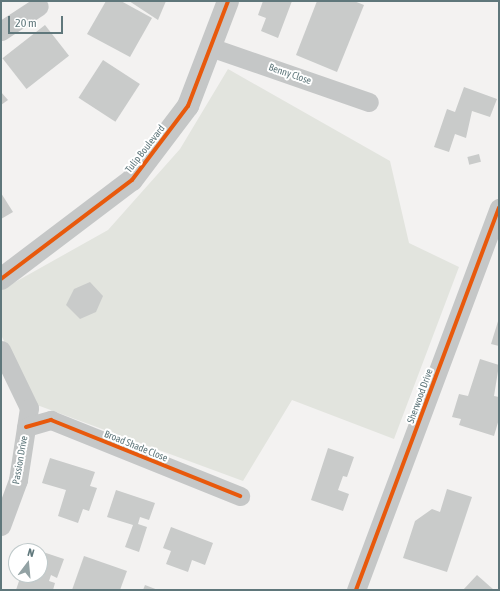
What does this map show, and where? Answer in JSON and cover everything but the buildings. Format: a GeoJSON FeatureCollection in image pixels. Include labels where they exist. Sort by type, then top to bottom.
{"type":"FeatureCollection","features":[{"type":"Feature","properties":{"kind":"street","name":"Tulip Boulevard"},"geometry":{"type":"LineString","coordinates":[[1,279],[132,180],[188,106],[228,1]]}},
{"type":"Feature","properties":{"kind":"street"},"geometry":{"type":"LineString","coordinates":[[1,31],[39,6]]}},
{"type":"Feature","properties":{"kind":"street","name":"Benny Close"},"geometry":{"type":"LineString","coordinates":[[210,47],[369,102]]}},
{"type":"Feature","properties":{"kind":"street","name":"Sherwood Drive"},"geometry":{"type":"LineString","coordinates":[[356,590],[499,208]]}},
{"type":"Feature","properties":{"kind":"street","name":"Passion Drive"},"geometry":{"type":"LineString","coordinates":[[1,350],[29,408],[18,480],[1,526]]}},
{"type":"Feature","properties":{"kind":"street","name":"Broad Shade Close"},"geometry":{"type":"LineString","coordinates":[[26,427],[51,420],[240,496]]}},
{"type":"Feature","properties":{"kind":"shaded area"},"geometry":{"type":"Polygon","coordinates":[[[228,69],[390,161],[409,243],[459,267],[394,439],[292,400],[243,481],[37,405],[1,335],[1,290],[108,230],[180,149],[228,69]]]}},
{"type":"Feature","properties":{"kind":"cycle path"},"geometry":{"type":"LineString","coordinates":[[1,279],[132,180],[188,106],[228,1]]}},
{"type":"Feature","properties":{"kind":"cycle path"},"geometry":{"type":"LineString","coordinates":[[356,590],[499,208]]}},
{"type":"Feature","properties":{"kind":"cycle path"},"geometry":{"type":"LineString","coordinates":[[26,427],[51,420],[240,496]]}}]}
